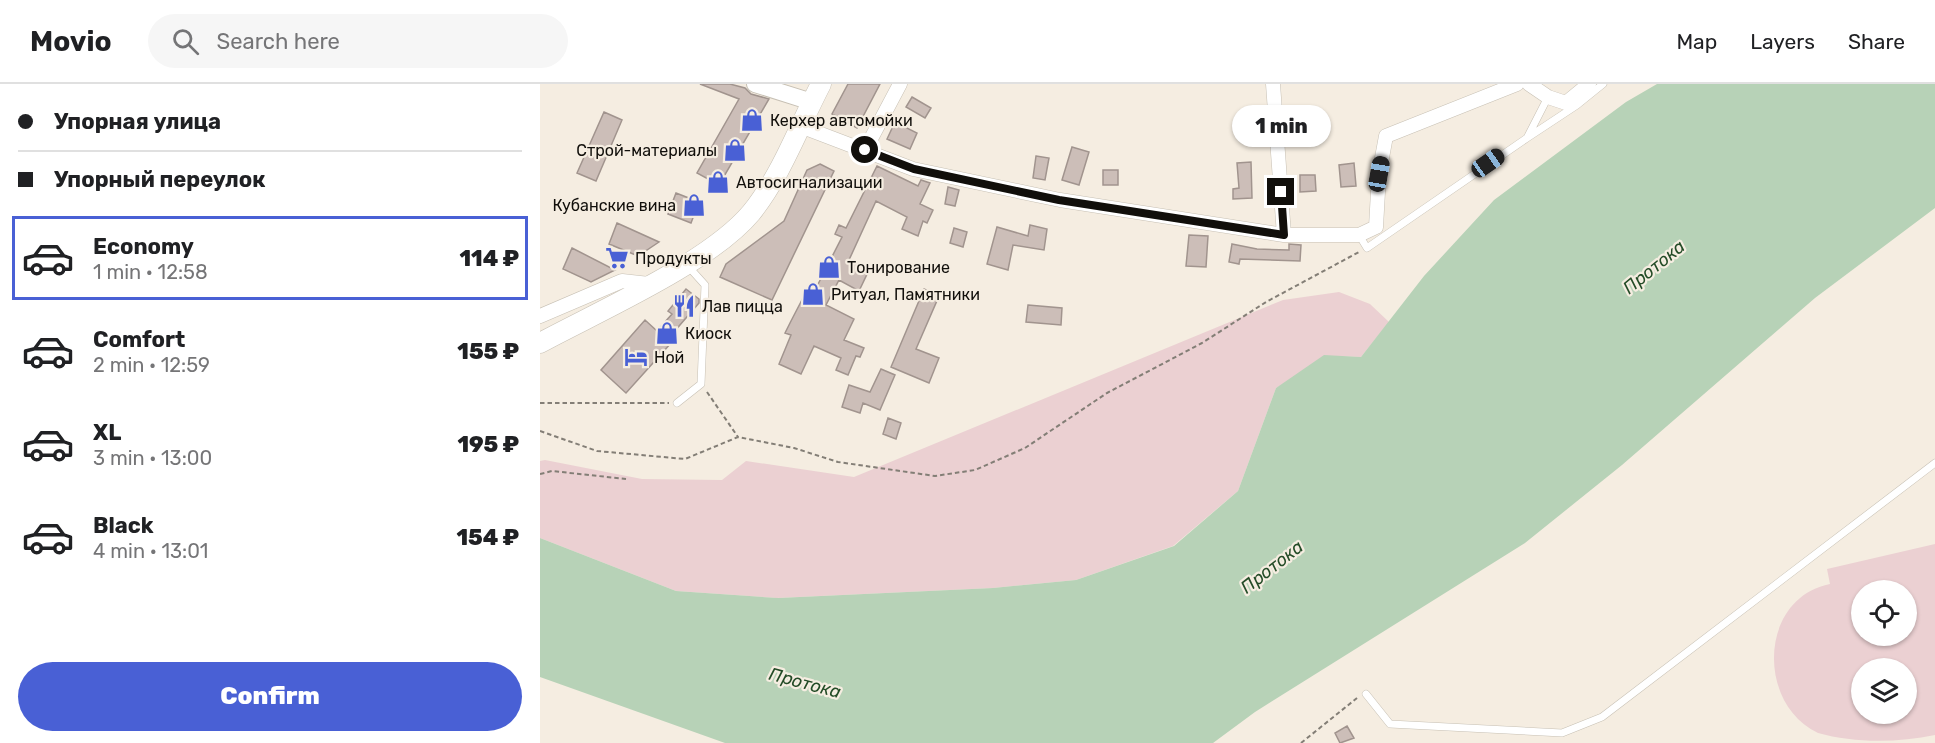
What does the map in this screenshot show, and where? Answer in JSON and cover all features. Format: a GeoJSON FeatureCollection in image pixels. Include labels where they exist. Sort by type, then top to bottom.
{"type":"FeatureCollection","features":[{"type":"Feature","properties":{"kind":"main road"},"geometry":{"type":"LineString","coordinates":[[540,343],[685,263],[734,229],[750,213],[767,190],[820,84]]}},
{"type":"Feature","properties":{"kind":"street"},"geometry":{"type":"LineString","coordinates":[[755,84],[812,102]]}},
{"type":"Feature","properties":{"kind":"street"},"geometry":{"type":"LineString","coordinates":[[865,150],[900,84]]}},
{"type":"Feature","properties":{"kind":"street"},"geometry":{"type":"LineString","coordinates":[[1273,84],[1284,235]]}},
{"type":"Feature","properties":{"kind":"street"},"geometry":{"type":"LineString","coordinates":[[800,126],[914,169],[1059,200],[1284,235],[1359,236],[1376,227],[1379,174],[1386,136],[1517,84]]}},
{"type":"Feature","properties":{"kind":"street"},"geometry":{"type":"LineString","coordinates":[[1529,84],[1548,97],[1566,103],[1589,84]]}},
{"type":"Feature","properties":{"kind":"street"},"geometry":{"type":"LineString","coordinates":[[540,316],[622,281],[649,284]]}},
{"type":"Feature","properties":{"kind":"lane"},"geometry":{"type":"LineString","coordinates":[[1359,236],[1367,248],[1577,105],[1603,84]]}},
{"type":"Feature","properties":{"kind":"lane"},"geometry":{"type":"LineString","coordinates":[[1527,138],[1548,97]]}},
{"type":"Feature","properties":{"kind":"lane"},"geometry":{"type":"LineString","coordinates":[[677,403],[701,384],[705,285],[685,263]]}},
{"type":"Feature","properties":{"kind":"lane"},"geometry":{"type":"LineString","coordinates":[[1366,694],[1390,724],[1562,733],[1602,717],[1935,464]]}},
{"type":"Feature","properties":{"kind":"path"},"geometry":{"type":"LineString","coordinates":[[540,431],[597,451],[685,459],[738,437],[794,448],[838,462],[935,476],[975,470],[1025,448],[1107,393],[1202,343],[1266,302],[1367,248]]}},
{"type":"Feature","properties":{"kind":"path"},"geometry":{"type":"LineString","coordinates":[[701,384],[738,437]]}},
{"type":"Feature","properties":{"kind":"path"},"geometry":{"type":"LineString","coordinates":[[540,403],[677,403]]}},
{"type":"Feature","properties":{"kind":"path"},"geometry":{"type":"LineString","coordinates":[[540,474],[552,471],[626,479]]}},
{"type":"Feature","properties":{"kind":"path"},"geometry":{"type":"LineString","coordinates":[[1301,743],[1366,694]]}},
{"type":"Feature","properties":{"kind":"shaded area"},"geometry":{"type":"Polygon","coordinates":[[[1339,292],[1370,304],[1389,322],[1361,357],[1334,356],[1276,388],[1238,491],[1173,546],[1076,580],[993,588],[777,598],[676,591],[540,538],[540,461],[545,460],[642,479],[722,480],[746,461],[854,477],[1283,300],[1339,292]]]}},
{"type":"Feature","properties":{"kind":"shaded area"},"geometry":{"type":"Polygon","coordinates":[[[1935,544],[1935,735],[1875,741],[1846,739],[1818,733],[1798,719],[1784,699],[1776,677],[1774,653],[1779,630],[1789,609],[1807,593],[1830,584],[1827,569],[1935,544]]]}},
{"type":"Feature","properties":{"kind":"water","name":"Протока"},"geometry":{"type":"Polygon","coordinates":[[[1657,84],[1935,84],[1935,208],[1815,298],[1622,465],[1525,543],[1255,712],[1213,743],[725,743],[540,677],[540,538],[676,591],[778,598],[993,588],[1076,580],[1174,546],[1238,491],[1276,388],[1324,355],[1361,357],[1424,276],[1494,200],[1626,102],[1657,84]]]}},
{"type":"Feature","properties":{"kind":"building"},"geometry":{"type":"Polygon","coordinates":[[[700,84],[730,84],[769,99],[719,185],[697,173],[739,99],[700,84]]]}},
{"type":"Feature","properties":{"kind":"building"},"geometry":{"type":"Polygon","coordinates":[[[848,84],[880,84],[857,128],[832,114],[848,84]]]}},
{"type":"Feature","properties":{"kind":"building"},"geometry":{"type":"Polygon","coordinates":[[[912,97],[931,108],[925,118],[906,107],[912,97]]]}},
{"type":"Feature","properties":{"kind":"building"},"geometry":{"type":"Polygon","coordinates":[[[604,112],[622,120],[596,181],[577,173],[604,112]]]}},
{"type":"Feature","properties":{"kind":"building"},"geometry":{"type":"Polygon","coordinates":[[[895,122],[917,133],[910,149],[887,139],[895,122]]]}},
{"type":"Feature","properties":{"kind":"building"},"geometry":{"type":"Polygon","coordinates":[[[1072,147],[1089,152],[1079,185],[1062,180],[1072,147]]]}},
{"type":"Feature","properties":{"kind":"building"},"geometry":{"type":"Polygon","coordinates":[[[1036,156],[1049,158],[1045,180],[1033,178],[1036,156]]]}},
{"type":"Feature","properties":{"kind":"building"},"geometry":{"type":"Polygon","coordinates":[[[1251,162],[1252,198],[1233,199],[1233,189],[1239,188],[1237,163],[1251,162]]]}},
{"type":"Feature","properties":{"kind":"building"},"geometry":{"type":"Polygon","coordinates":[[[1354,163],[1356,186],[1341,187],[1339,165],[1354,163]]]}},
{"type":"Feature","properties":{"kind":"building"},"geometry":{"type":"Polygon","coordinates":[[[820,164],[834,171],[772,300],[720,277],[726,264],[784,221],[807,170],[820,164]]]}},
{"type":"Feature","properties":{"kind":"building"},"geometry":{"type":"Polygon","coordinates":[[[877,166],[918,186],[921,180],[930,183],[920,204],[933,210],[927,223],[923,221],[918,236],[902,229],[907,217],[876,201],[849,260],[869,270],[859,291],[839,280],[826,305],[854,319],[844,340],[864,348],[860,357],[856,356],[848,375],[836,370],[841,358],[814,346],[801,374],[779,364],[791,335],[785,333],[805,294],[811,298],[842,237],[835,234],[839,225],[846,228],[877,166]]]}},
{"type":"Feature","properties":{"kind":"building"},"geometry":{"type":"Polygon","coordinates":[[[1103,170],[1118,170],[1118,185],[1103,185],[1103,170]]]}},
{"type":"Feature","properties":{"kind":"building"},"geometry":{"type":"Polygon","coordinates":[[[1300,175],[1315,175],[1316,191],[1300,192],[1300,175]]]}},
{"type":"Feature","properties":{"kind":"building"},"geometry":{"type":"Polygon","coordinates":[[[948,187],[959,190],[955,206],[945,204],[948,187]]]}},
{"type":"Feature","properties":{"kind":"building"},"geometry":{"type":"Polygon","coordinates":[[[676,193],[699,202],[691,223],[668,214],[676,193]]]}},
{"type":"Feature","properties":{"kind":"building"},"geometry":{"type":"Polygon","coordinates":[[[617,223],[659,242],[638,256],[609,244],[617,223]]]}},
{"type":"Feature","properties":{"kind":"building"},"geometry":{"type":"Polygon","coordinates":[[[1030,225],[1047,229],[1044,250],[1013,245],[1008,270],[987,264],[997,227],[1028,236],[1030,225]]]}},
{"type":"Feature","properties":{"kind":"building"},"geometry":{"type":"Polygon","coordinates":[[[954,228],[967,232],[963,247],[950,243],[954,228]]]}},
{"type":"Feature","properties":{"kind":"building"},"geometry":{"type":"Polygon","coordinates":[[[1189,235],[1208,236],[1206,267],[1186,266],[1189,235]]]}},
{"type":"Feature","properties":{"kind":"building"},"geometry":{"type":"Polygon","coordinates":[[[1232,244],[1257,249],[1289,250],[1289,244],[1301,245],[1300,261],[1240,259],[1239,264],[1229,262],[1232,244]]]}},
{"type":"Feature","properties":{"kind":"building"},"geometry":{"type":"Polygon","coordinates":[[[572,248],[615,270],[591,282],[563,269],[572,248]]]}},
{"type":"Feature","properties":{"kind":"building","name":"Ной"},"geometry":{"type":"Polygon","coordinates":[[[686,289],[699,299],[699,303],[667,340],[671,343],[626,393],[601,370],[645,320],[657,331],[672,314],[668,311],[686,289]]]}},
{"type":"Feature","properties":{"kind":"building"},"geometry":{"type":"Polygon","coordinates":[[[924,289],[939,296],[916,349],[939,358],[929,383],[891,367],[924,289]]]}},
{"type":"Feature","properties":{"kind":"building"},"geometry":{"type":"Polygon","coordinates":[[[1028,305],[1062,308],[1061,325],[1026,322],[1028,305]]]}},
{"type":"Feature","properties":{"kind":"building"},"geometry":{"type":"Polygon","coordinates":[[[881,369],[895,375],[880,410],[863,403],[860,413],[842,407],[849,385],[870,392],[881,369]]]}},
{"type":"Feature","properties":{"kind":"building"},"geometry":{"type":"Polygon","coordinates":[[[888,418],[901,423],[896,439],[883,434],[888,418]]]}},
{"type":"Feature","properties":{"kind":"building"},"geometry":{"type":"Polygon","coordinates":[[[1347,726],[1354,738],[1340,743],[1335,733],[1347,726]]]}},
{"type":"Feature","properties":{"kind":"place","name":"Керхер автомойки"},"geometry":{"type":"Point","coordinates":[752,120]}},
{"type":"Feature","properties":{"kind":"place","name":"Строй-материалы"},"geometry":{"type":"Point","coordinates":[735,150]}},
{"type":"Feature","properties":{"kind":"place","name":"Автосигнализации"},"geometry":{"type":"Point","coordinates":[718,182]}},
{"type":"Feature","properties":{"kind":"place","name":"Кубанские вина"},"geometry":{"type":"Point","coordinates":[694,205]}},
{"type":"Feature","properties":{"kind":"place","name":"Продукты"},"geometry":{"type":"Point","coordinates":[617,258]}},
{"type":"Feature","properties":{"kind":"place","name":"Тонирование"},"geometry":{"type":"Point","coordinates":[829,267]}},
{"type":"Feature","properties":{"kind":"place","name":"Ритуал, Памятники"},"geometry":{"type":"Point","coordinates":[813,294]}},
{"type":"Feature","properties":{"kind":"place","name":"Лав пицца"},"geometry":{"type":"Point","coordinates":[684,306]}},
{"type":"Feature","properties":{"kind":"place","name":"Киоск"},"geometry":{"type":"Point","coordinates":[667,333]}},
{"type":"Feature","properties":{"kind":"place","name":"Ной"},"geometry":{"type":"Point","coordinates":[636,357]}},
{"type":"Feature","properties":{"kind":"route"},"geometry":{"type":"LineString","coordinates":[[865,150],[914,169],[1059,200],[1284,235],[1281,192]]}}]}
